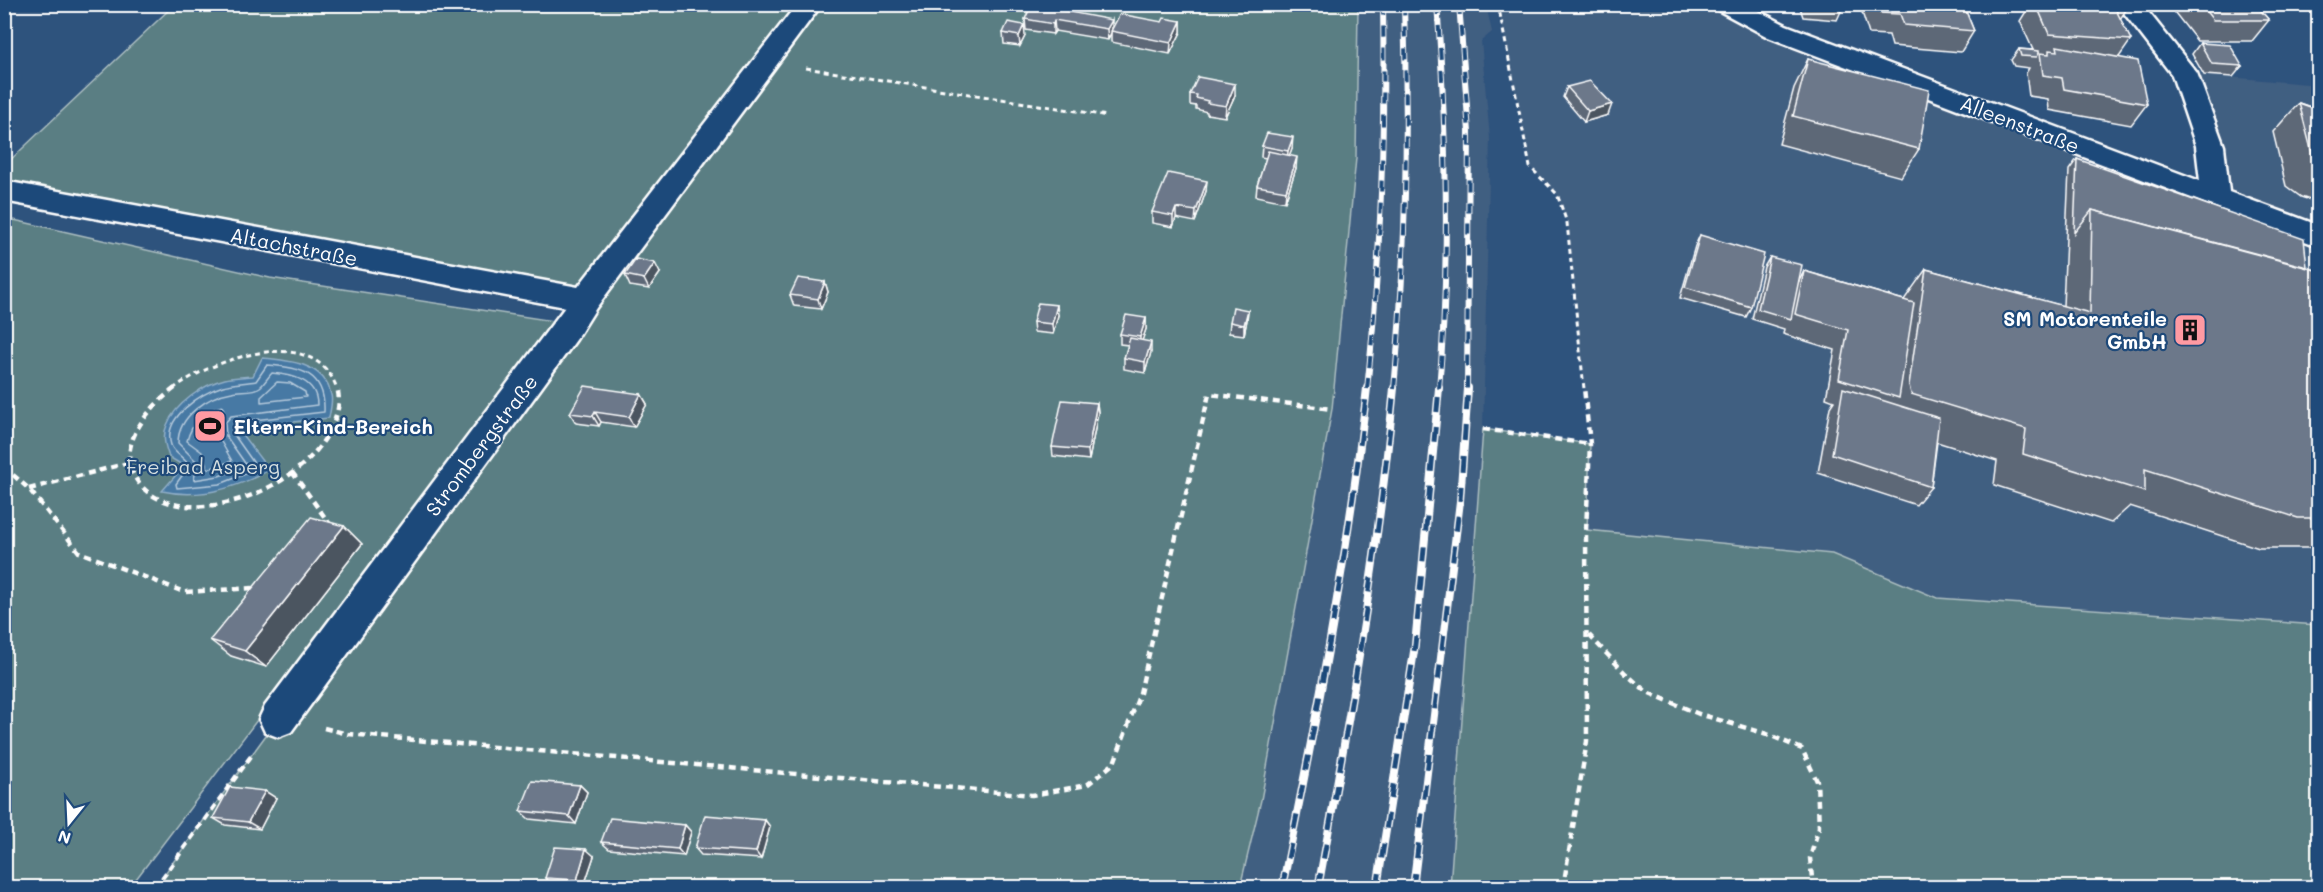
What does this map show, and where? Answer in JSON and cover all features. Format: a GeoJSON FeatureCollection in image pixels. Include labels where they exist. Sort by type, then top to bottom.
{"type":"FeatureCollection","features":[{"type":"Feature","properties":{"kind":"street","name":"Strombergstraße"},"geometry":{"type":"LineString","coordinates":[[278,718],[565,332],[585,300],[810,4]]}},
{"type":"Feature","properties":{"kind":"street","name":"Alleenstraße"},"geometry":{"type":"LineString","coordinates":[[1725,4],[1777,31],[2319,236]]}},
{"type":"Feature","properties":{"kind":"street"},"geometry":{"type":"LineString","coordinates":[[2129,4],[2184,73],[2211,146],[2216,198]]}},
{"type":"Feature","properties":{"kind":"street","name":"Altachstraße"},"geometry":{"type":"LineString","coordinates":[[4,191],[585,300]]}},
{"type":"Feature","properties":{"kind":"path"},"geometry":{"type":"LineString","coordinates":[[1498,4],[1530,167],[1557,194],[1567,224],[1590,444],[1586,530],[1587,741],[1563,888]]}},
{"type":"Feature","properties":{"kind":"path"},"geometry":{"type":"LineString","coordinates":[[767,61],[1108,116]]}},
{"type":"Feature","properties":{"kind":"path"},"geometry":{"type":"LineString","coordinates":[[264,352],[294,353],[318,362],[334,377],[340,398],[335,423],[318,449],[292,472],[260,491],[224,503],[190,506],[160,501],[140,487],[128,463],[132,442],[145,417],[168,393],[197,373],[230,359],[264,352]]}},
{"type":"Feature","properties":{"kind":"path"},"geometry":{"type":"LineString","coordinates":[[155,888],[278,718],[348,734],[1032,795],[1087,785],[1114,763],[1140,693],[1209,394],[1332,409]]}},
{"type":"Feature","properties":{"kind":"path"},"geometry":{"type":"LineString","coordinates":[[1483,429],[1590,444]]}},
{"type":"Feature","properties":{"kind":"path"},"geometry":{"type":"LineString","coordinates":[[29,489],[128,463]]}},
{"type":"Feature","properties":{"kind":"path"},"geometry":{"type":"LineString","coordinates":[[4,467],[29,489],[79,552],[184,592],[255,588]]}},
{"type":"Feature","properties":{"kind":"path"},"geometry":{"type":"LineString","coordinates":[[292,472],[329,523],[322,531]]}},
{"type":"Feature","properties":{"kind":"path"},"geometry":{"type":"LineString","coordinates":[[1588,634],[1625,673],[1647,692],[1699,714],[1767,734],[1802,749],[1817,781],[1819,827],[1810,858],[1813,888]]}},
{"type":"Feature","properties":{"kind":"shaded area"},"geometry":{"type":"Polygon","coordinates":[[[1358,5],[1486,5],[1492,32],[1481,41],[1490,138],[1483,429],[1450,887],[1240,888],[1261,800],[1332,409],[1356,158],[1358,5]]]}},
{"type":"Feature","properties":{"kind":"shaded area"},"geometry":{"type":"Polygon","coordinates":[[[1498,5],[1725,5],[2216,198],[2184,73],[2318,85],[2318,625],[1937,598],[1832,554],[1586,530],[1590,444],[1567,223],[1557,194],[1530,167],[1498,5]]]}},
{"type":"Feature","properties":{"kind":"green space"},"geometry":{"type":"Polygon","coordinates":[[[174,5],[1358,5],[1356,158],[1332,409],[1261,800],[1240,887],[155,887],[584,300],[5,191],[5,165],[174,5]]]}},
{"type":"Feature","properties":{"kind":"green space","name":"Freibad Asperg"},"geometry":{"type":"Polygon","coordinates":[[[5,218],[270,278],[560,322],[130,887],[5,887],[5,218]]]}},
{"type":"Feature","properties":{"kind":"green space"},"geometry":{"type":"Polygon","coordinates":[[[1483,429],[1590,444],[1587,530],[1832,554],[1937,598],[2318,625],[2318,887],[1450,887],[1483,429]]]}},
{"type":"Feature","properties":{"kind":"water","name":"Eltern-Kind-Bereich"},"geometry":{"type":"Polygon","coordinates":[[[262,358],[304,365],[321,376],[332,397],[329,418],[237,428],[269,470],[231,487],[204,493],[162,491],[184,466],[169,457],[166,449],[167,425],[176,410],[208,385],[228,378],[253,376],[262,358]]]}},
{"type":"Feature","properties":{"kind":"building"},"geometry":{"type":"Polygon","coordinates":[[[1032,4],[1112,20],[1107,29],[1054,20],[1053,24],[1025,19],[1032,4]]]}},
{"type":"Feature","properties":{"kind":"building"},"geometry":{"type":"Polygon","coordinates":[[[1808,4],[1841,4],[1842,9],[1808,6],[1808,4]]]}},
{"type":"Feature","properties":{"kind":"building"},"geometry":{"type":"Polygon","coordinates":[[[1877,4],[1963,4],[1974,31],[1904,25],[1900,14],[1880,13],[1877,4]]]}},
{"type":"Feature","properties":{"kind":"building"},"geometry":{"type":"Polygon","coordinates":[[[2036,4],[2114,6],[2131,40],[2049,34],[2036,4]]]}},
{"type":"Feature","properties":{"kind":"building"},"geometry":{"type":"Polygon","coordinates":[[[2200,4],[2255,4],[2269,20],[2213,20],[2200,4]]]}},
{"type":"Feature","properties":{"kind":"building"},"geometry":{"type":"Polygon","coordinates":[[[1120,14],[1162,22],[1164,18],[1181,21],[1171,43],[1111,31],[1120,14]]]}},
{"type":"Feature","properties":{"kind":"building"},"geometry":{"type":"Polygon","coordinates":[[[1008,22],[1024,25],[1019,36],[1003,33],[1008,22]]]}},
{"type":"Feature","properties":{"kind":"building"},"geometry":{"type":"Polygon","coordinates":[[[2200,43],[2230,45],[2242,66],[2212,64],[2200,43]]]}},
{"type":"Feature","properties":{"kind":"building"},"geometry":{"type":"Polygon","coordinates":[[[2057,46],[2138,61],[2147,104],[2064,89],[2062,78],[2043,75],[2040,53],[2049,54],[2049,50],[2058,51],[2057,46]]]}},
{"type":"Feature","properties":{"kind":"building"},"geometry":{"type":"Polygon","coordinates":[[[2019,49],[2039,51],[2039,53],[2037,57],[2021,56],[2019,49]]]}},
{"type":"Feature","properties":{"kind":"building"},"geometry":{"type":"Polygon","coordinates":[[[1808,59],[1929,90],[1919,149],[1793,116],[1808,59]]]}},
{"type":"Feature","properties":{"kind":"building"},"geometry":{"type":"Polygon","coordinates":[[[1198,77],[1235,84],[1226,106],[1207,103],[1208,101],[1196,98],[1197,95],[1190,94],[1198,77]]]}},
{"type":"Feature","properties":{"kind":"building"},"geometry":{"type":"Polygon","coordinates":[[[1590,81],[1612,104],[1588,111],[1567,87],[1590,81]]]}},
{"type":"Feature","properties":{"kind":"building"},"geometry":{"type":"Polygon","coordinates":[[[2299,103],[2319,110],[2319,161],[2313,157],[2299,103]]]}},
{"type":"Feature","properties":{"kind":"building"},"geometry":{"type":"Polygon","coordinates":[[[1267,133],[1293,137],[1288,151],[1262,146],[1267,133]]]}},
{"type":"Feature","properties":{"kind":"building"},"geometry":{"type":"Polygon","coordinates":[[[1268,151],[1297,157],[1286,191],[1257,186],[1268,151]]]}},
{"type":"Feature","properties":{"kind":"building"},"geometry":{"type":"Polygon","coordinates":[[[2077,159],[2304,239],[2307,267],[2092,210],[2074,233],[2077,159]]]}},
{"type":"Feature","properties":{"kind":"building"},"geometry":{"type":"Polygon","coordinates":[[[1168,173],[1207,181],[1196,211],[1176,208],[1173,216],[1152,212],[1168,173]]]}},
{"type":"Feature","properties":{"kind":"building"},"geometry":{"type":"Polygon","coordinates":[[[2092,210],[2319,271],[2319,518],[2298,518],[2145,469],[2145,492],[2023,454],[2026,429],[1911,394],[1909,385],[1926,269],[2090,313],[2092,210]]]}},
{"type":"Feature","properties":{"kind":"building"},"geometry":{"type":"Polygon","coordinates":[[[1700,235],[1764,254],[1751,307],[1685,287],[1700,235]]]}},
{"type":"Feature","properties":{"kind":"building"},"geometry":{"type":"Polygon","coordinates":[[[1770,257],[1802,265],[1791,319],[1758,309],[1770,257]]]}},
{"type":"Feature","properties":{"kind":"building"},"geometry":{"type":"Polygon","coordinates":[[[636,259],[655,263],[644,279],[625,275],[636,259]]]}},
{"type":"Feature","properties":{"kind":"building"},"geometry":{"type":"Polygon","coordinates":[[[1804,271],[1914,303],[1899,398],[1839,379],[1848,330],[1795,314],[1804,271]]]}},
{"type":"Feature","properties":{"kind":"building"},"geometry":{"type":"Polygon","coordinates":[[[798,278],[825,282],[818,299],[790,295],[798,278]]]}},
{"type":"Feature","properties":{"kind":"building"},"geometry":{"type":"Polygon","coordinates":[[[1038,303],[1057,305],[1052,324],[1033,322],[1038,303]]]}},
{"type":"Feature","properties":{"kind":"building"},"geometry":{"type":"Polygon","coordinates":[[[1233,307],[1248,310],[1244,325],[1230,322],[1233,307]]]}},
{"type":"Feature","properties":{"kind":"building"},"geometry":{"type":"Polygon","coordinates":[[[1126,315],[1146,318],[1140,337],[1120,334],[1126,315]]]}},
{"type":"Feature","properties":{"kind":"building"},"geometry":{"type":"Polygon","coordinates":[[[1130,338],[1151,342],[1145,362],[1124,358],[1130,338]]]}},
{"type":"Feature","properties":{"kind":"building"},"geometry":{"type":"Polygon","coordinates":[[[585,386],[641,394],[629,417],[595,412],[593,416],[570,413],[585,386]]]}},
{"type":"Feature","properties":{"kind":"building"},"geometry":{"type":"Polygon","coordinates":[[[1843,388],[1939,418],[1931,487],[1832,454],[1843,388]]]}},
{"type":"Feature","properties":{"kind":"building"},"geometry":{"type":"Polygon","coordinates":[[[1062,400],[1097,403],[1088,450],[1052,447],[1062,400]]]}},
{"type":"Feature","properties":{"kind":"building"},"geometry":{"type":"Polygon","coordinates":[[[311,517],[344,526],[245,651],[210,640],[311,517]]]}},
{"type":"Feature","properties":{"kind":"building"},"geometry":{"type":"Polygon","coordinates":[[[532,781],[580,785],[569,816],[520,811],[532,781]]]}},
{"type":"Feature","properties":{"kind":"building"},"geometry":{"type":"Polygon","coordinates":[[[230,787],[265,791],[248,822],[213,818],[230,787]]]}},
{"type":"Feature","properties":{"kind":"building"},"geometry":{"type":"Polygon","coordinates":[[[705,815],[765,820],[756,852],[695,848],[705,815]]]}},
{"type":"Feature","properties":{"kind":"building"},"geometry":{"type":"Polygon","coordinates":[[[610,818],[685,825],[678,849],[601,842],[610,818]]]}},
{"type":"Feature","properties":{"kind":"building"},"geometry":{"type":"Polygon","coordinates":[[[555,847],[586,849],[577,880],[545,878],[555,847]]]}},
{"type":"Feature","properties":{"kind":"railway"},"geometry":{"type":"LineString","coordinates":[[1367,389],[1376,293],[1381,197],[1383,4]]}},
{"type":"Feature","properties":{"kind":"railway"},"geometry":{"type":"LineString","coordinates":[[1394,389],[1405,197],[1404,4]]}},
{"type":"Feature","properties":{"kind":"railway"},"geometry":{"type":"LineString","coordinates":[[1437,4],[1446,196],[1445,293],[1439,389]]}},
{"type":"Feature","properties":{"kind":"railway"},"geometry":{"type":"LineString","coordinates":[[1459,4],[1469,132],[1467,389]]}},
{"type":"Feature","properties":{"kind":"railway"},"geometry":{"type":"LineString","coordinates":[[1282,888],[1330,639],[1367,388]]}},
{"type":"Feature","properties":{"kind":"railway"},"geometry":{"type":"LineString","coordinates":[[1318,888],[1362,639],[1380,514],[1394,388]]}},
{"type":"Feature","properties":{"kind":"railway"},"geometry":{"type":"LineString","coordinates":[[1377,888],[1415,645],[1439,388]]}},
{"type":"Feature","properties":{"kind":"railway"},"geometry":{"type":"LineString","coordinates":[[1413,888],[1460,501],[1468,388]]}},
{"type":"Feature","properties":{"kind":"place","name":"SM Motorenteile GmbH"},"geometry":{"type":"Point","coordinates":[2190,330]}},
{"type":"Feature","properties":{"kind":"place","name":"Eltern-Kind-Bereich"},"geometry":{"type":"Point","coordinates":[210,426]}}]}
